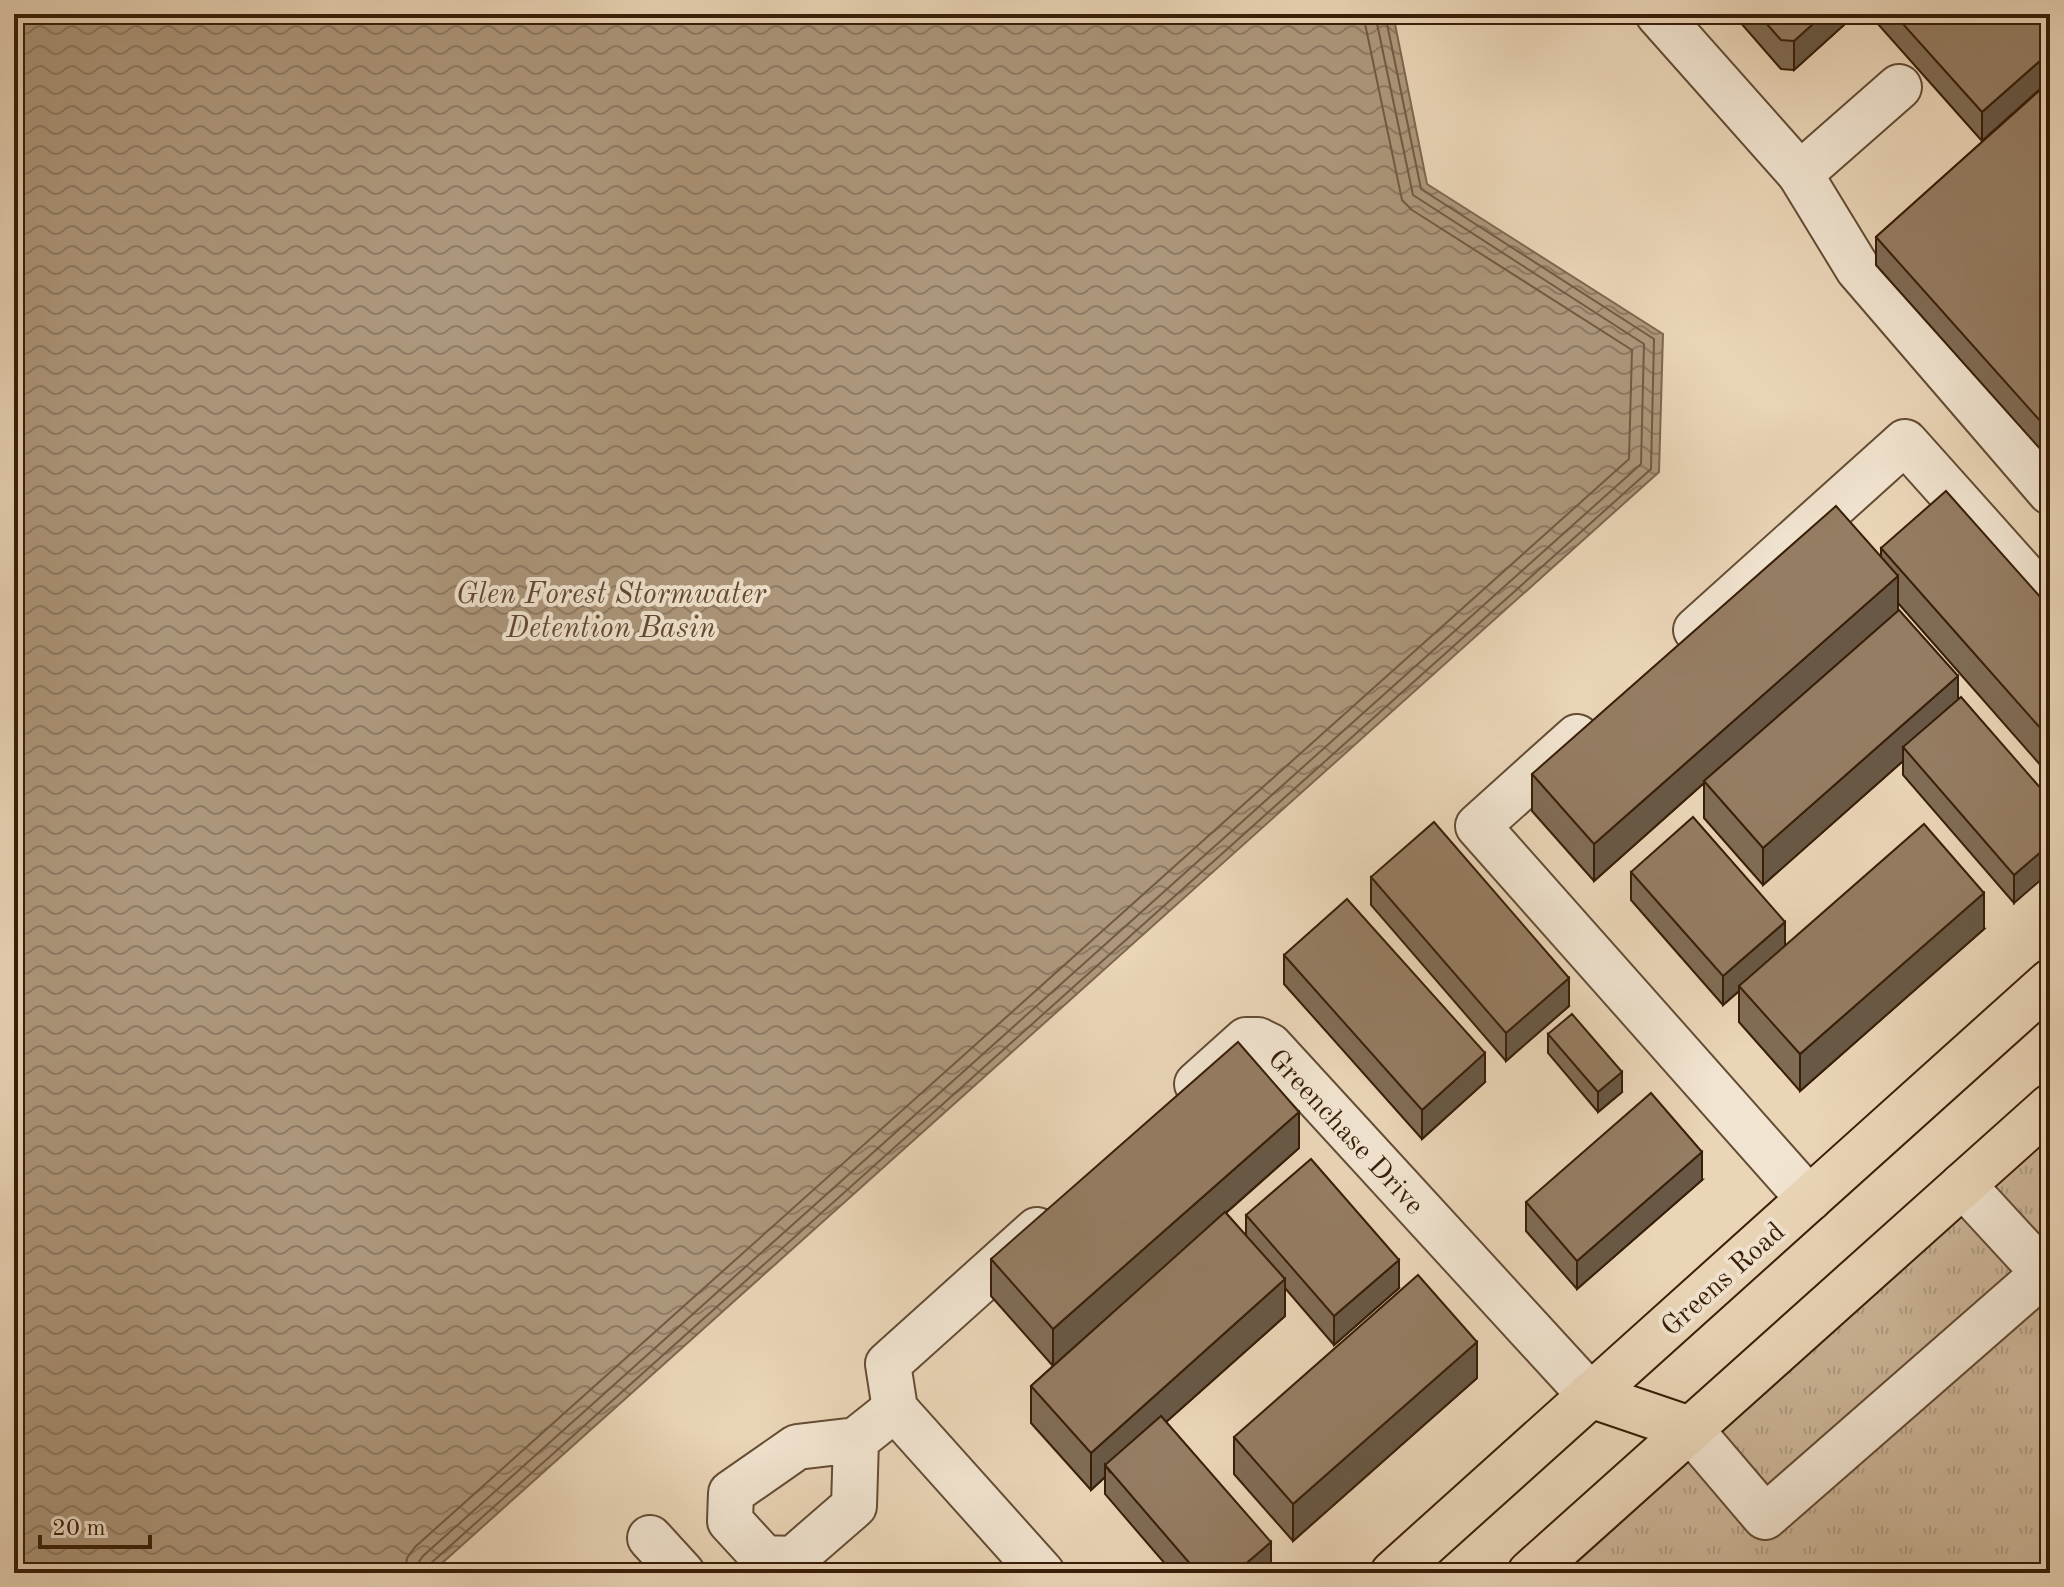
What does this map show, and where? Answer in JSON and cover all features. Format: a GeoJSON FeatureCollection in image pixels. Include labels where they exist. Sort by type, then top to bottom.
{"type":"FeatureCollection","features":[{"type":"Feature","properties":{"kind":"main road","name":"Greens Road"},"geometry":{"type":"LineString","coordinates":[[1393,1573],[2050,982]]}},
{"type":"Feature","properties":{"kind":"main road"},"geometry":{"type":"LineString","coordinates":[[1530,1573],[2050,1107]]}},
{"type":"Feature","properties":{"kind":"main road"},"geometry":{"type":"LineString","coordinates":[[1590,1395],[1690,1429]]}},
{"type":"Feature","properties":{"kind":"lane"},"geometry":{"type":"LineString","coordinates":[[1658,14],[1800,174],[1858,269],[2050,492]]}},
{"type":"Feature","properties":{"kind":"lane"},"geometry":{"type":"LineString","coordinates":[[1800,174],[1899,87]]}},
{"type":"Feature","properties":{"kind":"lane"},"geometry":{"type":"LineString","coordinates":[[1668,655],[1905,442],[2050,604]]}},
{"type":"Feature","properties":{"kind":"lane"},"geometry":{"type":"LineString","coordinates":[[1609,709],[1478,826],[1809,1199]]}},
{"type":"Feature","properties":{"kind":"lane","name":"Greenchase Drive"},"geometry":{"type":"LineString","coordinates":[[1164,1115],[1246,1040],[1258,1040],[1270,1046],[1590,1395]]}},
{"type":"Feature","properties":{"kind":"lane"},"geometry":{"type":"LineString","coordinates":[[1690,1429],[1765,1517],[2044,1273],[1963,1185]]}},
{"type":"Feature","properties":{"kind":"lane"},"geometry":{"type":"LineString","coordinates":[[1042,1573],[895,1409],[888,1364],[1060,1209]]}},
{"type":"Feature","properties":{"kind":"lane"},"geometry":{"type":"LineString","coordinates":[[856,1440],[854,1506],[787,1566],[764,1558],[730,1521],[731,1493],[797,1447],[856,1440],[895,1409]]}},
{"type":"Feature","properties":{"kind":"lane"},"geometry":{"type":"LineString","coordinates":[[650,1538],[682,1573]]}},
{"type":"Feature","properties":{"kind":"green space"},"geometry":{"type":"Polygon","coordinates":[[[2050,1136],[2050,1573],[1565,1573],[2050,1136]]]}},
{"type":"Feature","properties":{"kind":"water","name":"Glen Forest Stormwater Detention Basin"},"geometry":{"type":"Polygon","coordinates":[[[14,14],[1393,14],[1427,184],[1663,334],[1659,472],[431,1573],[14,1573],[14,14]]]}},
{"type":"Feature","properties":{"kind":"building"},"geometry":{"type":"Polygon","coordinates":[[[1758,14],[1824,14],[1794,41],[1781,40],[1758,14]]]}},
{"type":"Feature","properties":{"kind":"building"},"geometry":{"type":"Polygon","coordinates":[[[1894,14],[2050,14],[2050,52],[1982,112],[1894,14]]]}},
{"type":"Feature","properties":{"kind":"building"},"geometry":{"type":"Polygon","coordinates":[[[2050,81],[2050,432],[1876,237],[2050,81]]]}},
{"type":"Feature","properties":{"kind":"building"},"geometry":{"type":"Polygon","coordinates":[[[1946,491],[2050,608],[2050,739],[1881,548],[1946,491]]]}},
{"type":"Feature","properties":{"kind":"building"},"geometry":{"type":"Polygon","coordinates":[[[1836,506],[1898,576],[1594,844],[1532,774],[1836,506]]]}},
{"type":"Feature","properties":{"kind":"building"},"geometry":{"type":"Polygon","coordinates":[[[1899,610],[1958,676],[1763,848],[1704,781],[1899,610]]]}},
{"type":"Feature","properties":{"kind":"building"},"geometry":{"type":"Polygon","coordinates":[[[1961,697],[2050,799],[2050,844],[2014,875],[1903,747],[1961,697]]]}},
{"type":"Feature","properties":{"kind":"building"},"geometry":{"type":"Polygon","coordinates":[[[1693,817],[1785,922],[1723,976],[1631,872],[1693,817]]]}},
{"type":"Feature","properties":{"kind":"building"},"geometry":{"type":"Polygon","coordinates":[[[1434,822],[1569,978],[1506,1033],[1371,877],[1434,822]]]}},
{"type":"Feature","properties":{"kind":"building"},"geometry":{"type":"Polygon","coordinates":[[[1924,824],[1984,893],[1800,1054],[1739,986],[1924,824]]]}},
{"type":"Feature","properties":{"kind":"building"},"geometry":{"type":"Polygon","coordinates":[[[1347,899],[1485,1053],[1422,1110],[1284,955],[1347,899]]]}},
{"type":"Feature","properties":{"kind":"building"},"geometry":{"type":"Polygon","coordinates":[[[1572,1014],[1622,1072],[1598,1092],[1548,1034],[1572,1014]]]}},
{"type":"Feature","properties":{"kind":"building"},"geometry":{"type":"Polygon","coordinates":[[[1238,1042],[1299,1112],[1053,1329],[991,1259],[1238,1042]]]}},
{"type":"Feature","properties":{"kind":"building"},"geometry":{"type":"Polygon","coordinates":[[[1651,1093],[1702,1152],[1577,1261],[1526,1202],[1651,1093]]]}},
{"type":"Feature","properties":{"kind":"building"},"geometry":{"type":"Polygon","coordinates":[[[1311,1159],[1399,1260],[1334,1316],[1246,1215],[1311,1159]]]}},
{"type":"Feature","properties":{"kind":"building"},"geometry":{"type":"Polygon","coordinates":[[[1225,1212],[1285,1279],[1091,1453],[1031,1386],[1225,1212]]]}},
{"type":"Feature","properties":{"kind":"building"},"geometry":{"type":"Polygon","coordinates":[[[1418,1275],[1477,1342],[1293,1504],[1234,1437],[1418,1275]]]}},
{"type":"Feature","properties":{"kind":"building"},"geometry":{"type":"Polygon","coordinates":[[[1161,1416],[1271,1542],[1235,1573],[1198,1573],[1105,1465],[1161,1416]]]}}]}
